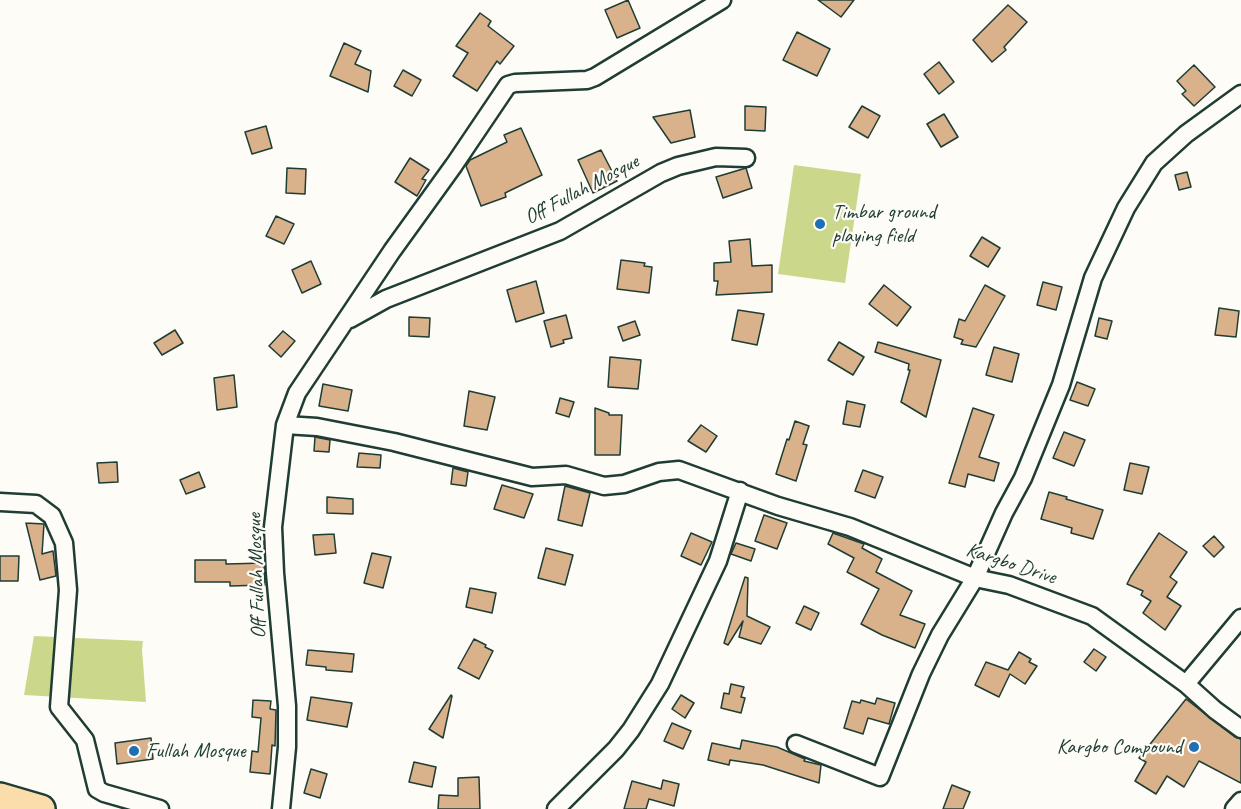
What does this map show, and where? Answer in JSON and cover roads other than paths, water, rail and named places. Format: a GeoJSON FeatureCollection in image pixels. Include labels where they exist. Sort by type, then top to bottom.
{"type":"FeatureCollection","features":[{"type":"Feature","properties":{"kind":"highway"},"geometry":{"type":"LineString","coordinates":[[0,797],[41,809]]}},
{"type":"Feature","properties":{"kind":"street","name":"Off Fullah Mosque"},"geometry":{"type":"LineString","coordinates":[[281,809],[287,747],[287,706],[273,527],[285,425],[297,393],[392,251],[508,85],[587,80],[609,70],[722,0]]}},
{"type":"Feature","properties":{"kind":"street"},"geometry":{"type":"LineString","coordinates":[[796,744],[880,777],[921,674],[940,635],[975,578],[1035,452],[1069,361],[1093,278],[1134,193],[1154,163],[1186,134],[1241,94]]}},
{"type":"Feature","properties":{"kind":"street","name":"Off Fullah Mosque"},"geometry":{"type":"LineString","coordinates":[[345,322],[386,298],[560,231],[661,173],[678,166],[716,157],[746,158]]}},
{"type":"Feature","properties":{"kind":"street","name":"Kargbo Drive"},"geometry":{"type":"LineString","coordinates":[[285,425],[317,427],[394,442],[532,477],[566,475],[604,486],[624,484],[658,472],[679,470],[778,506],[850,527],[975,578],[1009,585],[1092,616],[1186,684],[1241,729]]}},
{"type":"Feature","properties":{"kind":"street"},"geometry":{"type":"LineString","coordinates":[[556,809],[631,730],[660,684],[718,561],[740,491]]}},
{"type":"Feature","properties":{"kind":"street"},"geometry":{"type":"LineString","coordinates":[[0,502],[36,504],[52,516],[62,537],[68,590],[58,708],[85,740],[97,789],[160,809]]}},
{"type":"Feature","properties":{"kind":"street"},"geometry":{"type":"LineString","coordinates":[[1186,684],[1241,618]]}},
{"type":"Feature","properties":{"kind":"street"},"geometry":{"type":"LineString","coordinates":[[1234,809],[1241,801]]}},
{"type":"Feature","properties":{"kind":"place","name":"Timbar ground playing field"},"geometry":{"type":"Point","coordinates":[820,224]}},
{"type":"Feature","properties":{"kind":"place","name":"Kargbo Compound"},"geometry":{"type":"Point","coordinates":[1194,747]}},
{"type":"Feature","properties":{"kind":"place","name":"Fullah Mosque"},"geometry":{"type":"Point","coordinates":[134,751]}}]}
